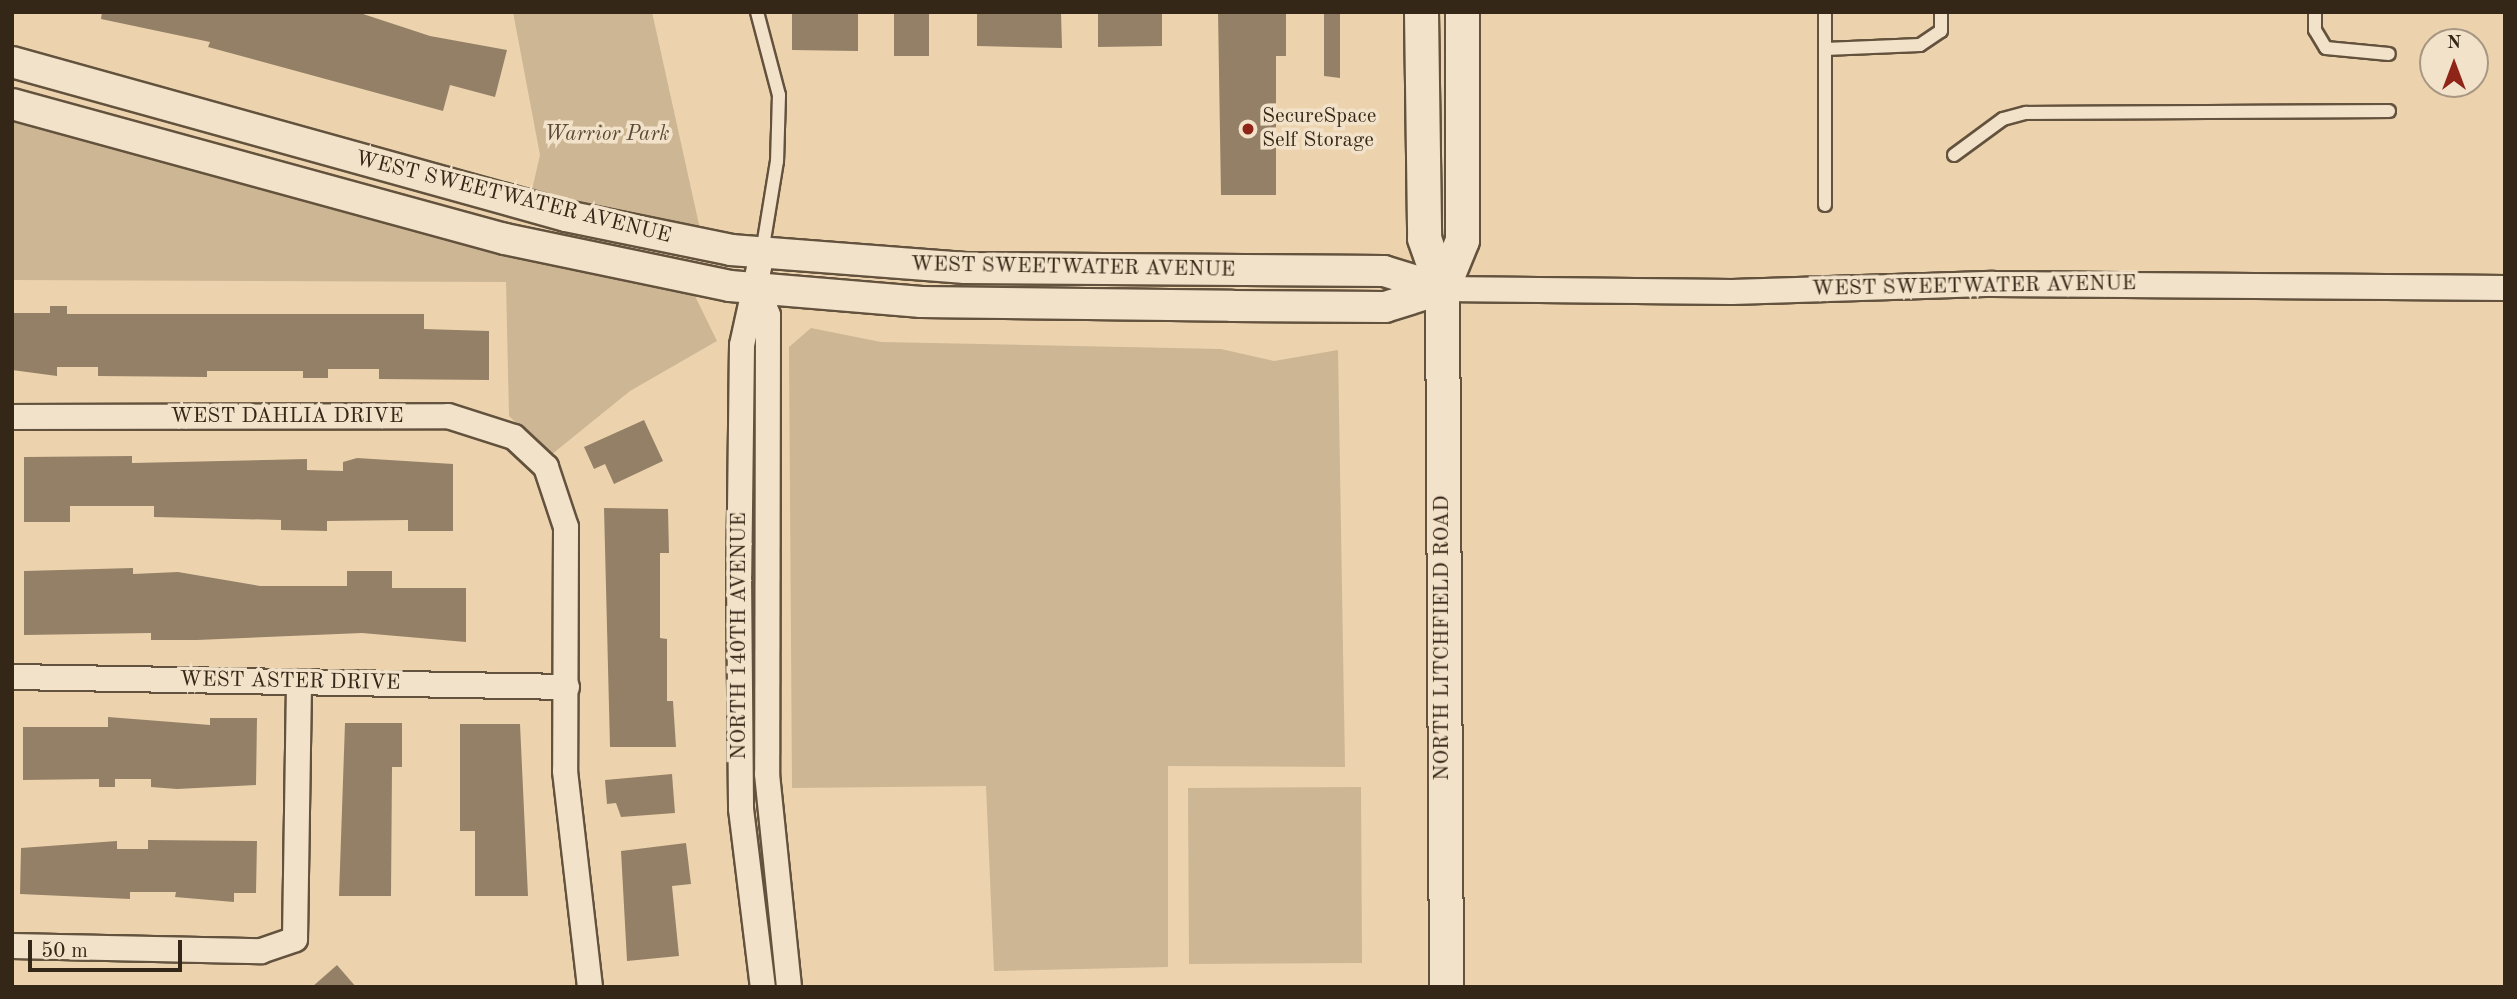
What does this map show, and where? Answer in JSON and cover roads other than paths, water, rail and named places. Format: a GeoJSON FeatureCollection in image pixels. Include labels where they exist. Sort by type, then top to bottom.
{"type":"FeatureCollection","features":[{"type":"Feature","properties":{"kind":"main road","name":"NORTH LITCHFIELD ROAD"},"geometry":{"type":"LineString","coordinates":[[1422,12],[1424,238],[1442,289],[1446,987]]}},
{"type":"Feature","properties":{"kind":"main road","name":"NORTH LITCHFIELD ROAD"},"geometry":{"type":"LineString","coordinates":[[1442,289],[1462,240],[1462,12]]}},
{"type":"Feature","properties":{"kind":"street","name":"WEST SWEETWATER AVENUE"},"geometry":{"type":"LineString","coordinates":[[12,62],[566,216],[762,254],[965,268],[1384,271],[1442,289]]}},
{"type":"Feature","properties":{"kind":"street"},"geometry":{"type":"LineString","coordinates":[[144,140],[152,101]]}},
{"type":"Feature","properties":{"kind":"street","name":"WEST SWEETWATER AVENUE"},"geometry":{"type":"LineString","coordinates":[[12,104],[554,251],[758,288],[921,302],[1371,307],[1442,289],[1732,292],[1993,284],[2505,288]]}},
{"type":"Feature","properties":{"kind":"street","name":"NORTH 140TH AVENUE"},"geometry":{"type":"LineString","coordinates":[[762,254],[758,288],[744,313],[742,345],[739,753],[763,987]]}},
{"type":"Feature","properties":{"kind":"street","name":"NORTH 140TH AVENUE"},"geometry":{"type":"LineString","coordinates":[[758,288],[768,316],[766,774],[789,987]]}},
{"type":"Feature","properties":{"kind":"street","name":"WEST DAHLIA DRIVE"},"geometry":{"type":"LineString","coordinates":[[12,417],[448,416],[514,437],[546,467],[566,527],[567,687]]}},
{"type":"Feature","properties":{"kind":"street","name":"WEST ASTER DRIVE"},"geometry":{"type":"LineString","coordinates":[[12,677],[567,687]]}},
{"type":"Feature","properties":{"kind":"street"},"geometry":{"type":"LineString","coordinates":[[12,946],[261,951],[295,939],[299,682]]}},
{"type":"Feature","properties":{"kind":"street"},"geometry":{"type":"LineString","coordinates":[[567,687],[565,771],[590,987]]}},
{"type":"Feature","properties":{"kind":"lane"},"geometry":{"type":"LineString","coordinates":[[757,12],[779,95],[777,162],[762,254]]}},
{"type":"Feature","properties":{"kind":"lane"},"geometry":{"type":"LineString","coordinates":[[1825,12],[1825,205]]}},
{"type":"Feature","properties":{"kind":"lane"},"geometry":{"type":"LineString","coordinates":[[1825,49],[1920,45],[1941,31],[1941,12]]}},
{"type":"Feature","properties":{"kind":"lane"},"geometry":{"type":"LineString","coordinates":[[2315,12],[2315,30],[2326,48],[2389,54]]}},
{"type":"Feature","properties":{"kind":"lane"},"geometry":{"type":"LineString","coordinates":[[1954,155],[2003,120],[2026,113],[2389,111]]}},
{"type":"Feature","properties":{"kind":"place","name":"SecureSpace Self Storage"},"geometry":{"type":"Point","coordinates":[1248,129]}},
{"type":"Feature","properties":{"kind":"park label","name":"Warrior Park"},"geometry":{"type":"Point","coordinates":[607,135]}}]}
